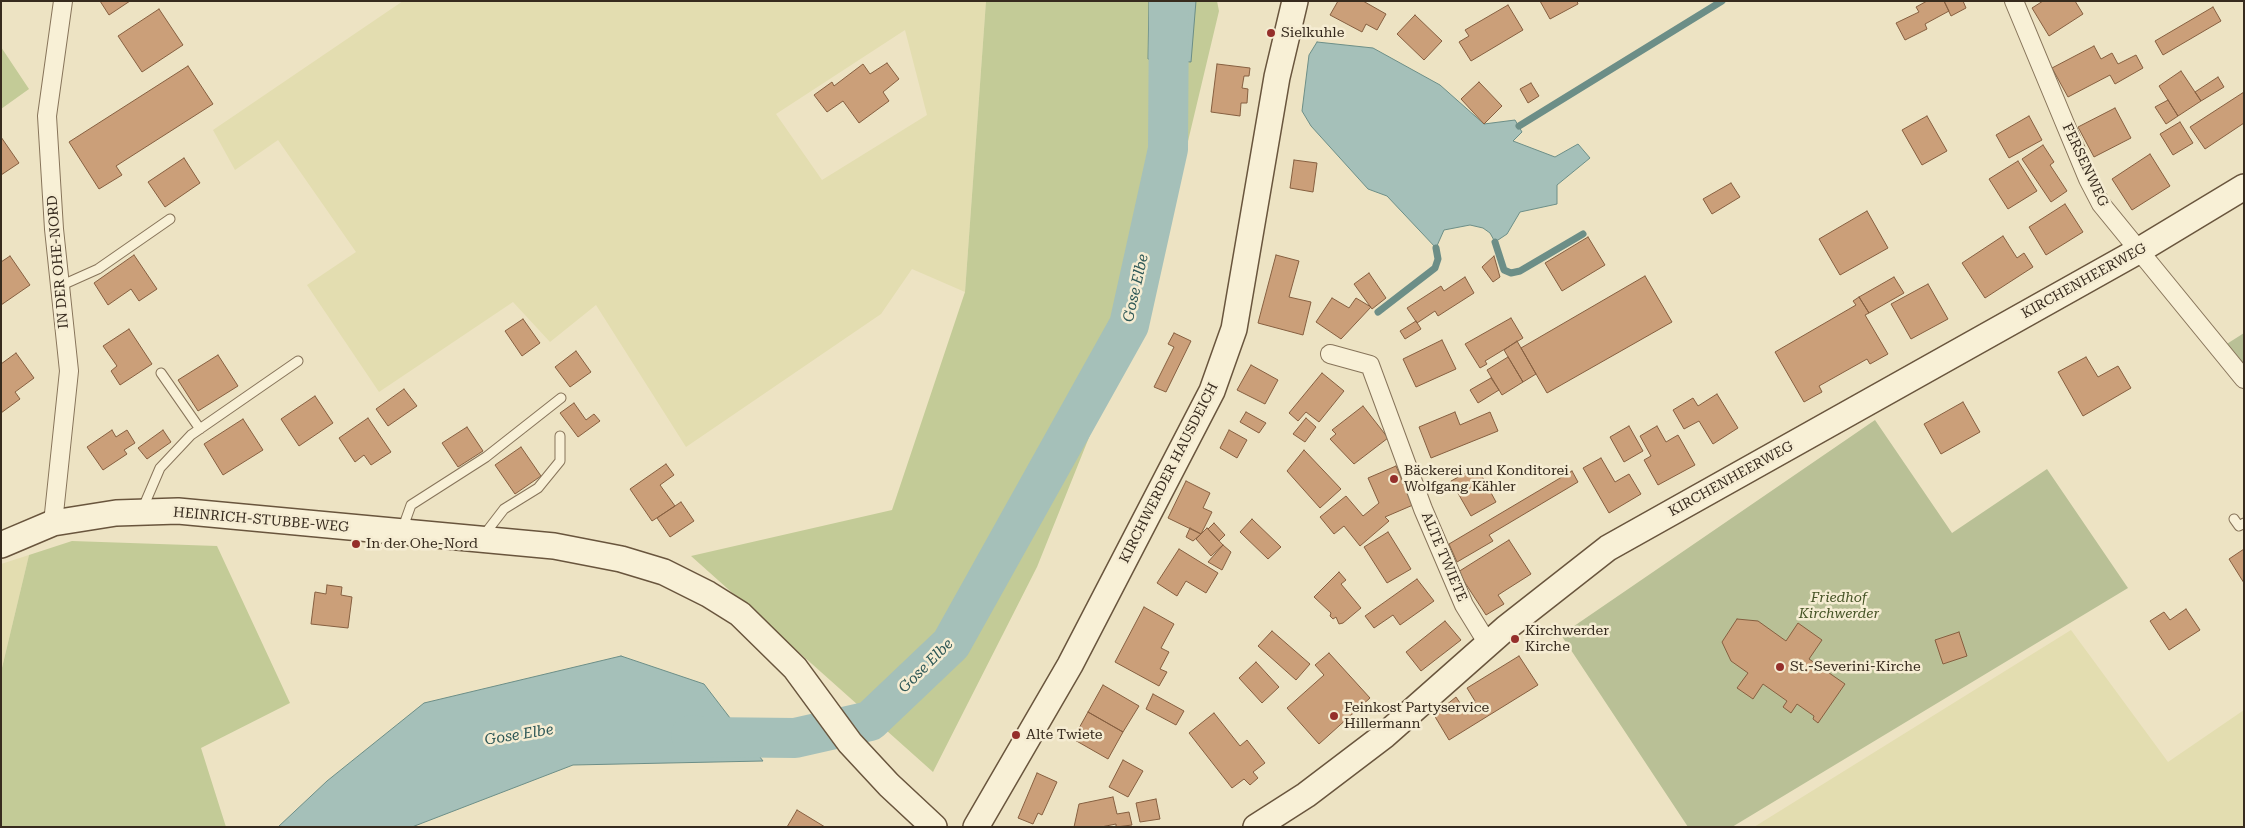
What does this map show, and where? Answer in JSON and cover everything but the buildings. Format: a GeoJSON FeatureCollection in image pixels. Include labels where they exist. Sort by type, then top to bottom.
{"type":"FeatureCollection","features":[{"type":"Feature","properties":{"kind":"main road","name":"KIRCHWERDER HAUSDEICH"},"geometry":{"type":"LineString","coordinates":[[976,827],[1070,665],[1212,392],[1234,329],[1278,77],[1296,1]]}},
{"type":"Feature","properties":{"kind":"main road","name":"KIRCHENHEERWEG"},"geometry":{"type":"LineString","coordinates":[[1256,827],[1306,795],[1385,735],[1488,644],[1608,548],[2138,251],[2244,187]]}},
{"type":"Feature","properties":{"kind":"main road","name":"HEINRICH-STUBBE-WEG"},"geometry":{"type":"LineString","coordinates":[[1,544],[53,523],[116,512],[178,511],[554,546],[621,559],[664,572],[708,594],[740,614],[795,668],[850,743],[889,786],[934,827]]}},
{"type":"Feature","properties":{"kind":"street","name":"IN DER OHE-NORD"},"geometry":{"type":"LineString","coordinates":[[53,523],[69,371],[60,286],[47,116],[63,1]]}},
{"type":"Feature","properties":{"kind":"street","name":"FERSENWEG"},"geometry":{"type":"LineString","coordinates":[[2014,1],[2092,188],[2101,204],[2244,379]]}},
{"type":"Feature","properties":{"kind":"street","name":"ALTE TWIETE"},"geometry":{"type":"LineString","coordinates":[[1330,354],[1370,365],[1423,509],[1464,605],[1488,644]]}},
{"type":"Feature","properties":{"kind":"lane"},"geometry":{"type":"LineString","coordinates":[[60,286],[102,266],[170,219]]}},
{"type":"Feature","properties":{"kind":"lane"},"geometry":{"type":"LineString","coordinates":[[141,512],[160,468],[170,455],[200,429],[298,360]]}},
{"type":"Feature","properties":{"kind":"lane"},"geometry":{"type":"LineString","coordinates":[[161,373],[200,429]]}},
{"type":"Feature","properties":{"kind":"lane"},"geometry":{"type":"LineString","coordinates":[[401,532],[412,505],[486,457],[561,398]]}},
{"type":"Feature","properties":{"kind":"lane"},"geometry":{"type":"LineString","coordinates":[[481,540],[504,509],[538,488],[560,461],[560,436]]}},
{"type":"Feature","properties":{"kind":"lane"},"geometry":{"type":"LineString","coordinates":[[2234,519],[2239,526],[2244,523]]}},
{"type":"Feature","properties":{"kind":"shaded area"},"geometry":{"type":"Polygon","coordinates":[[[403,1],[986,1],[965,292],[912,269],[881,314],[686,447],[596,305],[550,342],[513,302],[379,392],[307,285],[356,252],[278,140],[235,170],[213,130],[403,1]],[[905,30],[776,114],[822,180],[927,115],[905,30]]]}},
{"type":"Feature","properties":{"kind":"shaded area"},"geometry":{"type":"Polygon","coordinates":[[[29,555],[1,672],[1,564],[29,555]]]}},
{"type":"Feature","properties":{"kind":"shaded area"},"geometry":{"type":"Polygon","coordinates":[[[2071,630],[2168,762],[2244,710],[2244,827],[1754,827],[2071,630]]]}},
{"type":"Feature","properties":{"kind":"green space"},"geometry":{"type":"Polygon","coordinates":[[[986,1],[1217,1],[1219,11],[1159,263],[1037,567],[933,772],[691,556],[892,510],[965,292],[986,1]]]}},
{"type":"Feature","properties":{"kind":"green space"},"geometry":{"type":"Polygon","coordinates":[[[1,47],[29,89],[1,109],[1,47]]]}},
{"type":"Feature","properties":{"kind":"green space"},"geometry":{"type":"Polygon","coordinates":[[[2244,333],[2244,370],[2222,347],[2244,333]]]}},
{"type":"Feature","properties":{"kind":"green space","name":"Friedhof Kirchwerder"},"geometry":{"type":"Polygon","coordinates":[[[1875,420],[1952,533],[2047,469],[2128,588],[1732,827],[1688,827],[1561,635],[1875,420]]]}},
{"type":"Feature","properties":{"kind":"green space"},"geometry":{"type":"Polygon","coordinates":[[[72,541],[217,546],[290,703],[201,748],[226,827],[1,827],[1,672],[29,555],[72,541]]]}},
{"type":"Feature","properties":{"kind":"water"},"geometry":{"type":"Polygon","coordinates":[[[1149,1],[1196,1],[1191,62],[1148,59],[1149,1]]]}},
{"type":"Feature","properties":{"kind":"water"},"geometry":{"type":"Polygon","coordinates":[[[1317,42],[1373,48],[1440,85],[1484,124],[1515,120],[1522,132],[1513,141],[1555,157],[1578,144],[1590,158],[1557,185],[1557,204],[1520,212],[1507,234],[1495,242],[1490,233],[1483,228],[1470,225],[1444,230],[1436,248],[1387,196],[1368,189],[1311,126],[1302,111],[1309,55],[1317,42]]]}},
{"type":"Feature","properties":{"kind":"water"},"geometry":{"type":"Polygon","coordinates":[[[621,656],[704,684],[763,761],[573,765],[412,827],[278,827],[327,781],[424,703],[621,656]]]}},
{"type":"Feature","properties":{"kind":"waterway","name":"Gose Elbe"},"geometry":{"type":"LineString","coordinates":[[691,735],[704,737],[795,738],[870,721],[951,644],[1129,325],[1168,149],[1169,1]]}},
{"type":"Feature","properties":{"kind":"waterway"},"geometry":{"type":"LineString","coordinates":[[1519,126],[1722,1]]}},
{"type":"Feature","properties":{"kind":"waterway"},"geometry":{"type":"LineString","coordinates":[[1495,242],[1504,270],[1511,273],[1520,271],[1583,234]]}},
{"type":"Feature","properties":{"kind":"waterway"},"geometry":{"type":"LineString","coordinates":[[1378,312],[1435,268],[1438,259],[1436,248]]}},
{"type":"Feature","properties":{"kind":"place","name":"Sielkuhle"},"geometry":{"type":"Point","coordinates":[1271,33]}},
{"type":"Feature","properties":{"kind":"place","name":"Bäckerei und Konditorei Wolfgang Kähler"},"geometry":{"type":"Point","coordinates":[1394,479]}},
{"type":"Feature","properties":{"kind":"place","name":"In der Ohe-Nord"},"geometry":{"type":"Point","coordinates":[356,544]}},
{"type":"Feature","properties":{"kind":"place","name":"Kirchwerder Kirche"},"geometry":{"type":"Point","coordinates":[1515,639]}},
{"type":"Feature","properties":{"kind":"place","name":"St.-Severini-Kirche"},"geometry":{"type":"Point","coordinates":[1780,667]}},
{"type":"Feature","properties":{"kind":"place","name":"Feinkost Partyservice Hillermann"},"geometry":{"type":"Point","coordinates":[1334,716]}},
{"type":"Feature","properties":{"kind":"place","name":"Alte Twiete"},"geometry":{"type":"Point","coordinates":[1016,735]}}]}
